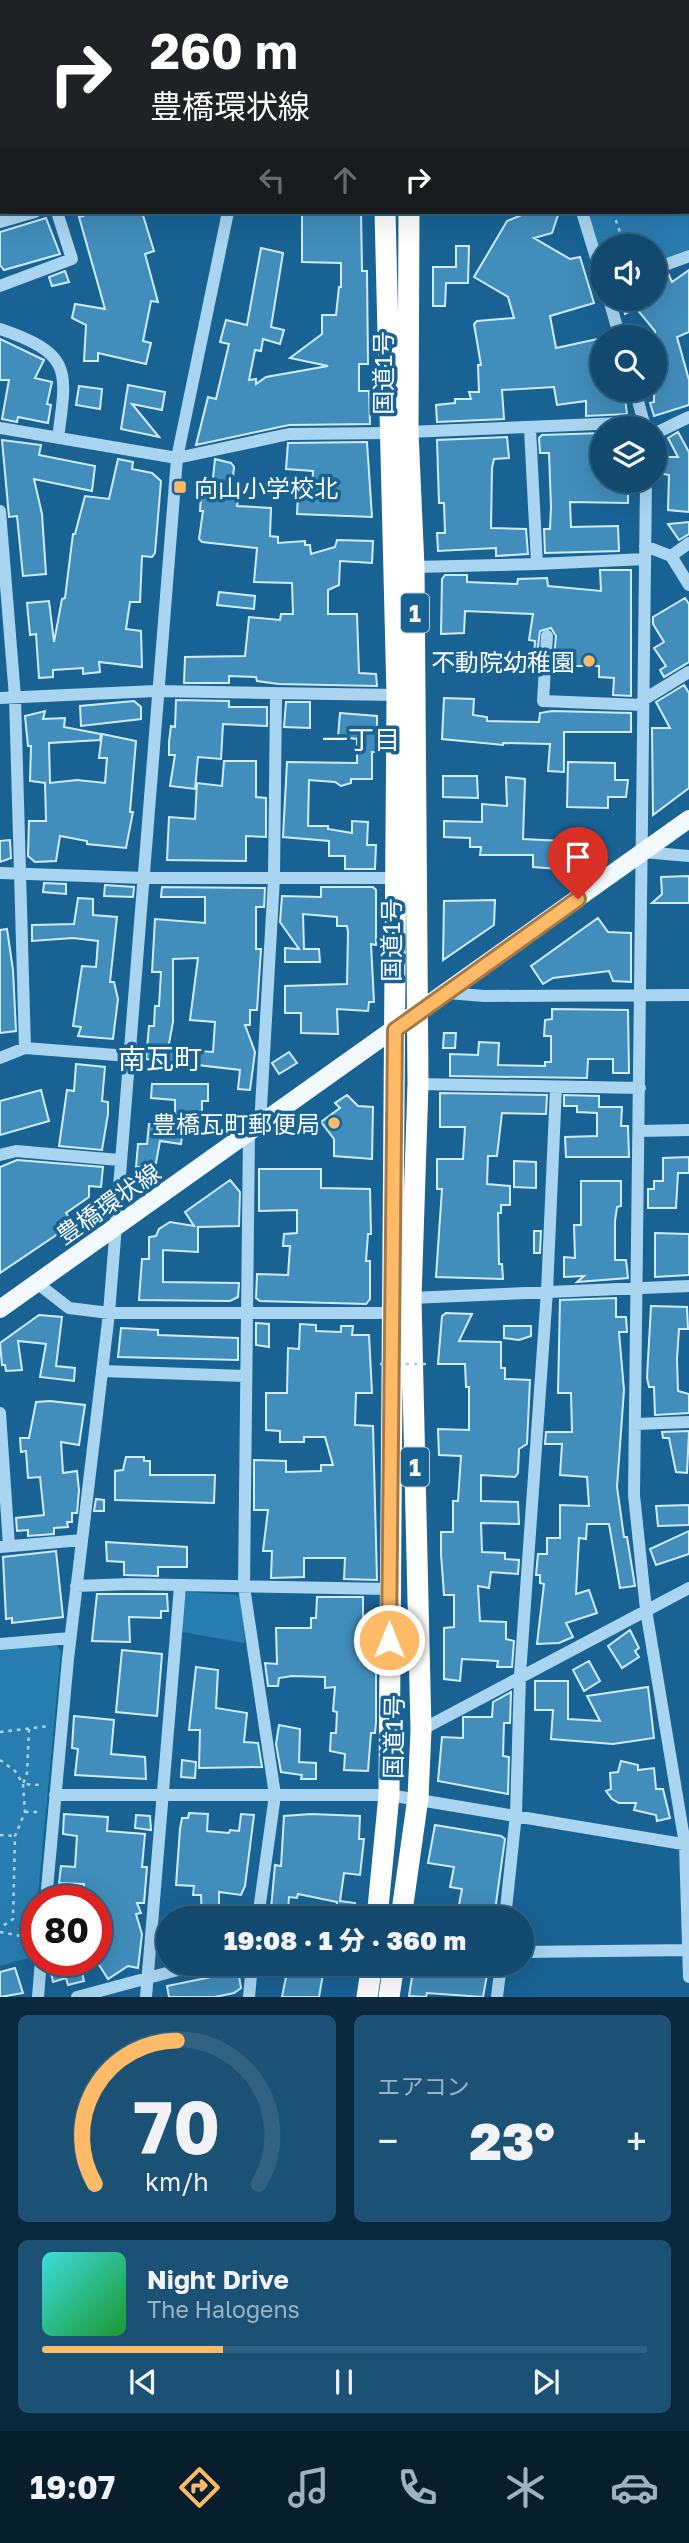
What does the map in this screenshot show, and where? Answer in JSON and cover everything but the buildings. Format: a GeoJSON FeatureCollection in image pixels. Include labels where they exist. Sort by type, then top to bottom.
{"type":"FeatureCollection","features":[{"type":"Feature","properties":{"kind":"highway","name":"国道1号"},"geometry":{"type":"LineString","coordinates":[[385,214],[400,433],[414,568],[418,1084],[411,1298],[421,1730],[418,1798],[403,1906]]}},
{"type":"Feature","properties":{"kind":"highway","name":"国道1号"},"geometry":{"type":"LineString","coordinates":[[377,1906],[389,1795],[388,1589],[400,433],[409,214]]}},
{"type":"Feature","properties":{"kind":"highway"},"geometry":{"type":"LineString","coordinates":[[367,1997],[368,1976]]}},
{"type":"Feature","properties":{"kind":"highway"},"geometry":{"type":"LineString","coordinates":[[389,1997],[392,1976]]}},
{"type":"Feature","properties":{"kind":"main road","name":"豊橋環状線"},"geometry":{"type":"LineString","coordinates":[[0,1309],[448,993],[689,819]]}},
{"type":"Feature","properties":{"kind":"street"},"geometry":{"type":"LineString","coordinates":[[0,222],[28,214]]}},
{"type":"Feature","properties":{"kind":"street"},"geometry":{"type":"LineString","coordinates":[[0,286],[72,259],[58,214]]}},
{"type":"Feature","properties":{"kind":"street"},"geometry":{"type":"LineString","coordinates":[[47,1885],[70,1638],[108,1313],[144,878],[156,691],[177,458],[228,214]]}},
{"type":"Feature","properties":{"kind":"street"},"geometry":{"type":"LineString","coordinates":[[583,214],[590,238]]}},
{"type":"Feature","properties":{"kind":"street"},"geometry":{"type":"LineString","coordinates":[[667,265],[689,256]]}},
{"type":"Feature","properties":{"kind":"street"},"geometry":{"type":"LineString","coordinates":[[0,329],[40,346],[60,363],[65,382],[58,438]]}},
{"type":"Feature","properties":{"kind":"street"},"geometry":{"type":"LineString","coordinates":[[667,427],[689,417]]}},
{"type":"Feature","properties":{"kind":"street"},"geometry":{"type":"LineString","coordinates":[[0,428],[177,458],[289,434],[590,427]]}},
{"type":"Feature","properties":{"kind":"street"},"geometry":{"type":"LineString","coordinates":[[530,429],[537,564]]}},
{"type":"Feature","properties":{"kind":"street"},"geometry":{"type":"LineString","coordinates":[[646,493],[634,1495],[646,1610],[688,1843],[689,1976]]}},
{"type":"Feature","properties":{"kind":"street"},"geometry":{"type":"LineString","coordinates":[[0,511],[15,697],[25,1048]]}},
{"type":"Feature","properties":{"kind":"street"},"geometry":{"type":"LineString","coordinates":[[414,568],[537,564],[645,552],[671,556],[689,543]]}},
{"type":"Feature","properties":{"kind":"street"},"geometry":{"type":"LineString","coordinates":[[671,556],[689,585]]}},
{"type":"Feature","properties":{"kind":"street"},"geometry":{"type":"LineString","coordinates":[[547,636],[543,701],[643,703],[689,672]]}},
{"type":"Feature","properties":{"kind":"street"},"geometry":{"type":"LineString","coordinates":[[0,698],[156,691],[397,695]]}},
{"type":"Feature","properties":{"kind":"street"},"geometry":{"type":"LineString","coordinates":[[260,1906],[275,1796],[244,1587],[245,1376],[255,1129],[274,878],[276,695]]}},
{"type":"Feature","properties":{"kind":"street"},"geometry":{"type":"LineString","coordinates":[[643,852],[689,856]]}},
{"type":"Feature","properties":{"kind":"street"},"geometry":{"type":"LineString","coordinates":[[0,873],[144,878],[396,878]]}},
{"type":"Feature","properties":{"kind":"street"},"geometry":{"type":"LineString","coordinates":[[448,993],[689,995]]}},
{"type":"Feature","properties":{"kind":"street"},"geometry":{"type":"LineString","coordinates":[[0,1058],[25,1048],[129,1055]]}},
{"type":"Feature","properties":{"kind":"street"},"geometry":{"type":"LineString","coordinates":[[418,1084],[640,1088]]}},
{"type":"Feature","properties":{"kind":"street"},"geometry":{"type":"LineString","coordinates":[[506,1906],[516,1814],[520,1675],[547,1291],[556,1087]]}},
{"type":"Feature","properties":{"kind":"street"},"geometry":{"type":"LineString","coordinates":[[639,1131],[689,1130]]}},
{"type":"Feature","properties":{"kind":"street"},"geometry":{"type":"LineString","coordinates":[[0,1155],[16,1151],[119,1160]]}},
{"type":"Feature","properties":{"kind":"street"},"geometry":{"type":"LineString","coordinates":[[37,1283],[69,1308],[108,1313],[392,1312]]}},
{"type":"Feature","properties":{"kind":"street"},"geometry":{"type":"LineString","coordinates":[[411,1298],[689,1286]]}},
{"type":"Feature","properties":{"kind":"street"},"geometry":{"type":"LineString","coordinates":[[102,1371],[245,1376]]}},
{"type":"Feature","properties":{"kind":"street"},"geometry":{"type":"LineString","coordinates":[[0,1413],[5,1546],[82,1540]]}},
{"type":"Feature","properties":{"kind":"street"},"geometry":{"type":"LineString","coordinates":[[635,1424],[689,1422]]}},
{"type":"Feature","properties":{"kind":"street"},"geometry":{"type":"LineString","coordinates":[[146,1997],[180,1586]]}},
{"type":"Feature","properties":{"kind":"street"},"geometry":{"type":"LineString","coordinates":[[76,1587],[388,1589]]}},
{"type":"Feature","properties":{"kind":"street"},"geometry":{"type":"LineString","coordinates":[[421,1730],[520,1675],[689,1588]]}},
{"type":"Feature","properties":{"kind":"street"},"geometry":{"type":"LineString","coordinates":[[0,1644],[70,1638]]}},
{"type":"Feature","properties":{"kind":"street"},"geometry":{"type":"LineString","coordinates":[[54,1790],[162,1796],[389,1795],[688,1843]]}},
{"type":"Feature","properties":{"kind":"street"},"geometry":{"type":"LineString","coordinates":[[534,1952],[688,1950]]}},
{"type":"Feature","properties":{"kind":"street"},"geometry":{"type":"LineString","coordinates":[[77,1997],[156,1975]]}},
{"type":"Feature","properties":{"kind":"street"},"geometry":{"type":"LineString","coordinates":[[38,1997],[40,1976]]}},
{"type":"Feature","properties":{"kind":"street"},"geometry":{"type":"LineString","coordinates":[[249,1997],[252,1976]]}},
{"type":"Feature","properties":{"kind":"street"},"geometry":{"type":"LineString","coordinates":[[497,1997],[500,1976]]}},
{"type":"Feature","properties":{"kind":"path"},"geometry":{"type":"LineString","coordinates":[[614,214],[621,234]]}},
{"type":"Feature","properties":{"kind":"path"},"geometry":{"type":"LineString","coordinates":[[380,1364],[430,1364]]}},
{"type":"Feature","properties":{"kind":"path"},"geometry":{"type":"LineString","coordinates":[[0,1732],[62,1725]]}},
{"type":"Feature","properties":{"kind":"path"},"geometry":{"type":"LineString","coordinates":[[0,1930],[13,1919],[15,1836],[25,1812],[23,1784],[27,1773],[29,1729]]}},
{"type":"Feature","properties":{"kind":"path"},"geometry":{"type":"LineString","coordinates":[[0,1760],[15,1771],[23,1784],[54,1790]]}},
{"type":"Feature","properties":{"kind":"path"},"geometry":{"type":"LineString","coordinates":[[25,1812],[48,1812]]}},
{"type":"Feature","properties":{"kind":"path"},"geometry":{"type":"LineString","coordinates":[[0,1835],[15,1836]]}},
{"type":"Feature","properties":{"kind":"path"},"geometry":{"type":"LineString","coordinates":[[0,1930],[21,1935]]}},
{"type":"Feature","properties":{"kind":"shaded area"},"geometry":{"type":"Polygon","coordinates":[[[589,214],[689,214],[689,249],[667,258],[667,234],[595,234],[589,214]]]}},
{"type":"Feature","properties":{"kind":"shaded area"},"geometry":{"type":"Polygon","coordinates":[[[187,1592],[236,1595],[240,1598],[245,1643],[182,1632],[183,1596],[187,1592]]]}},
{"type":"Feature","properties":{"kind":"shaded area"},"geometry":{"type":"Polygon","coordinates":[[[55,1644],[61,1651],[39,1885],[21,1885],[21,1960],[0,1966],[0,1650],[55,1644]]]}},
{"type":"Feature","properties":{"kind":"place","name":"向山小学校北"},"geometry":{"type":"Point","coordinates":[180,487]}},
{"type":"Feature","properties":{"kind":"place","name":"不動院幼稚園"},"geometry":{"type":"Point","coordinates":[589,661]}},
{"type":"Feature","properties":{"kind":"place","name":"豊橋瓦町郵便局"},"geometry":{"type":"Point","coordinates":[334,1123]}},
{"type":"Feature","properties":{"kind":"district","name":"一丁目"},"geometry":{"type":"Point","coordinates":[361,739]}},
{"type":"Feature","properties":{"kind":"district","name":"南瓦町"},"geometry":{"type":"Point","coordinates":[160,1058]}},
{"type":"Feature","properties":{"kind":"route"},"geometry":{"type":"LineString","coordinates":[[389,1640],[395,1030],[578,899]]}}]}
